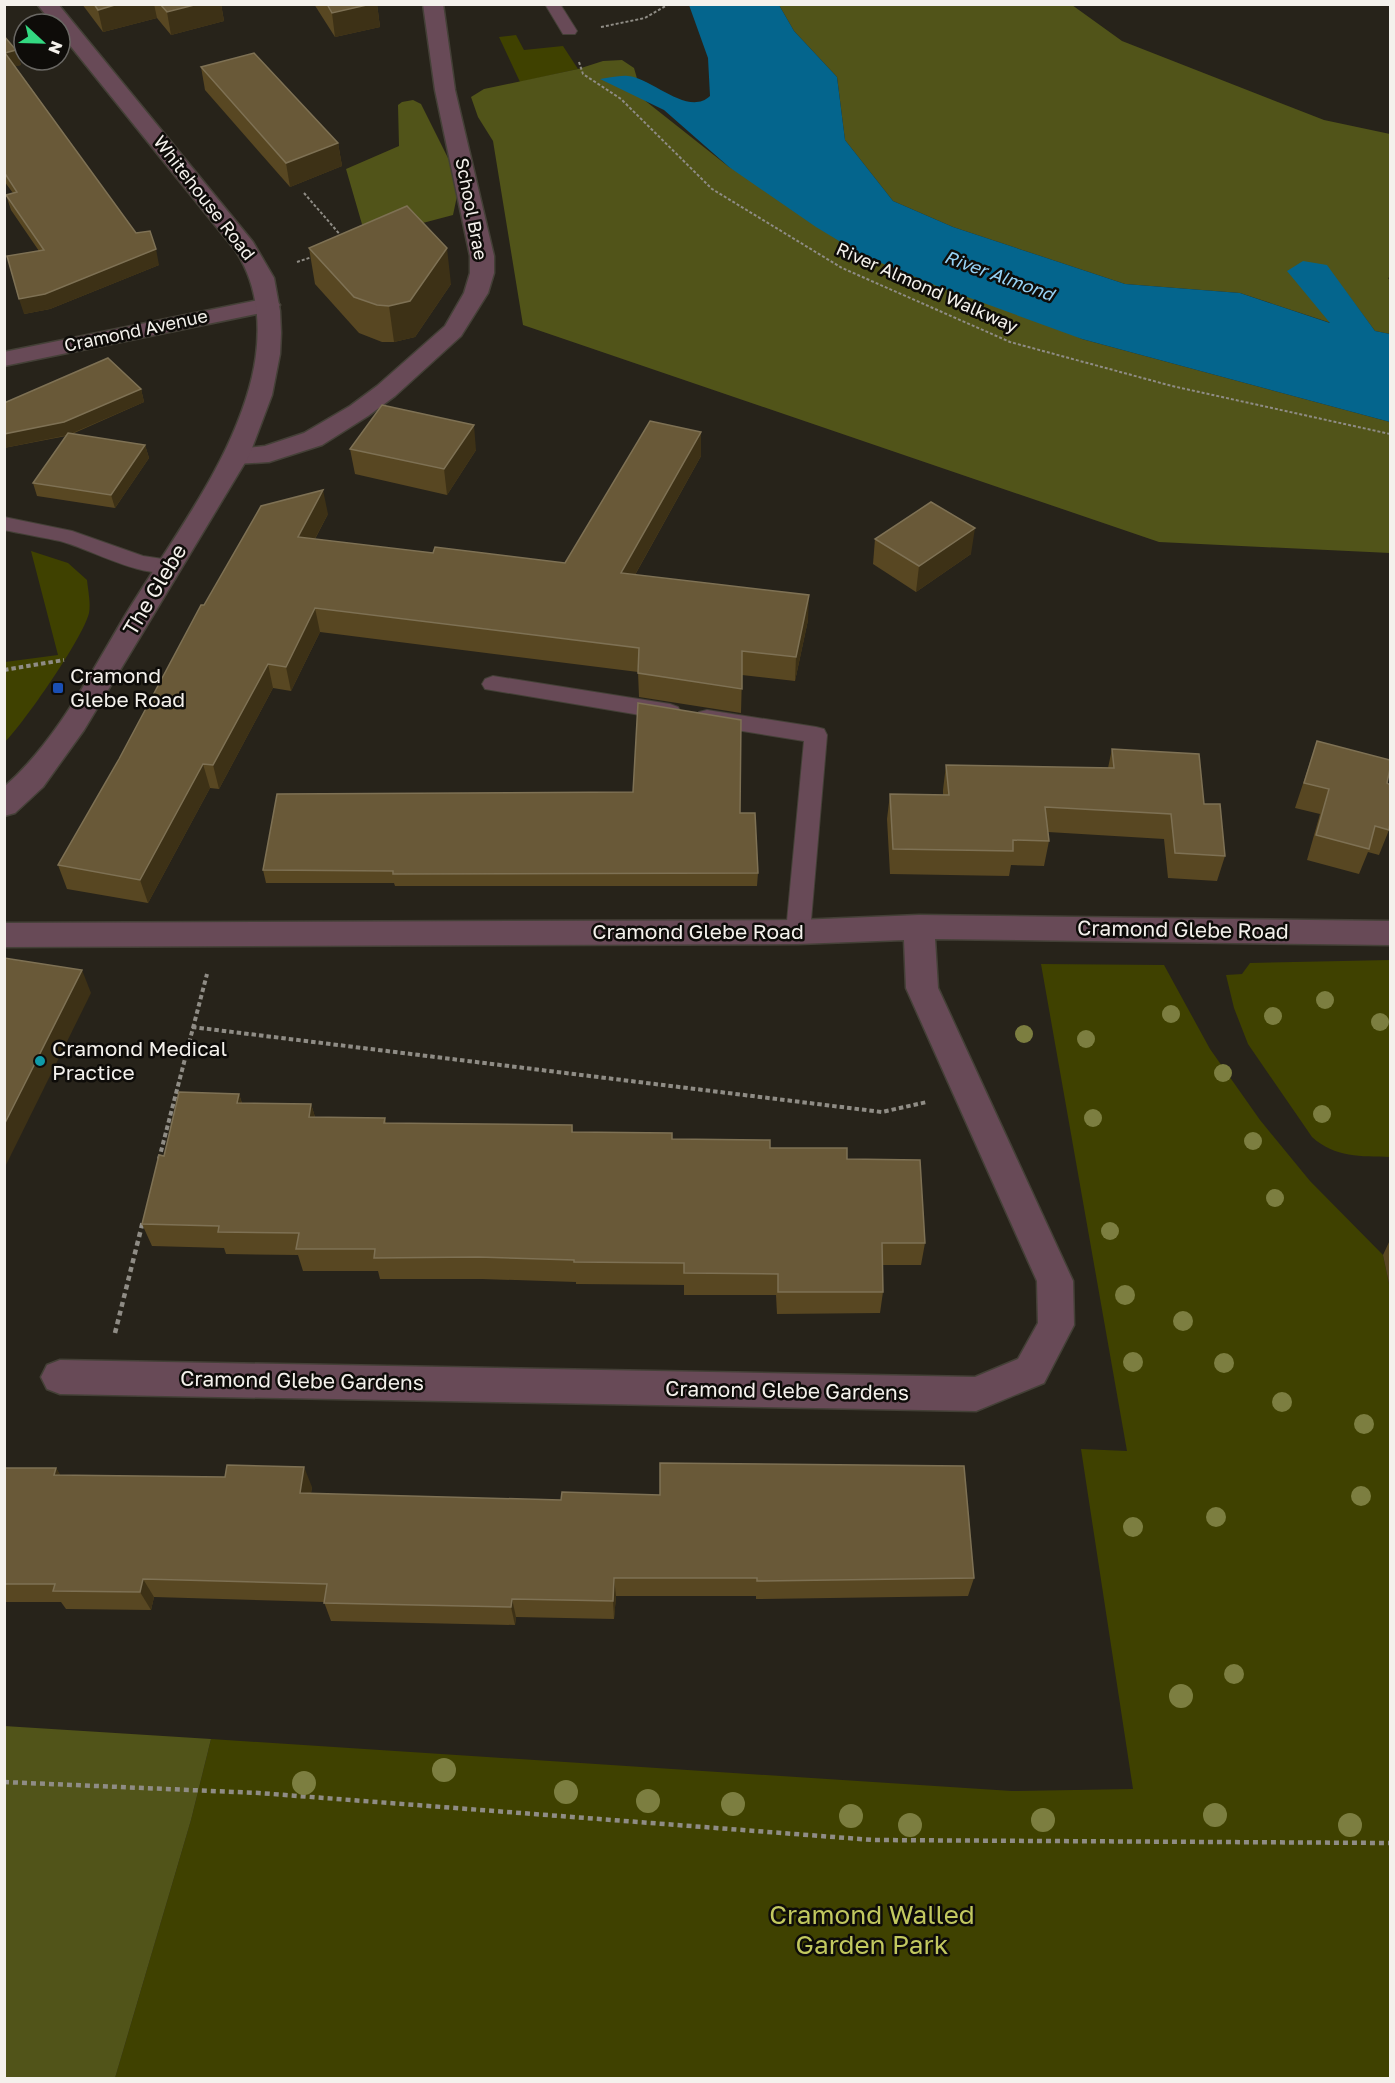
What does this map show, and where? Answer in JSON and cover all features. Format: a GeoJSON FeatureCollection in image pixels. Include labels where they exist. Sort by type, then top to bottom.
{"type":"FeatureCollection","features":[{"type":"Feature","properties":{"kind":"street","name":"Whitehouse Road"},"geometry":{"type":"LineString","coordinates":[[47,4],[197,185],[249,253],[261,273],[268,305],[269,330],[264,383],[255,414],[236,456]]}},
{"type":"Feature","properties":{"kind":"street","name":"School Brae"},"geometry":{"type":"LineString","coordinates":[[236,456],[269,454],[290,445],[313,440],[359,411],[430,354],[453,331],[476,293],[483,273],[482,256],[445,90],[433,4]]}},
{"type":"Feature","properties":{"kind":"street","name":"Cramond Avenue"},"geometry":{"type":"LineString","coordinates":[[4,359],[268,305]]}},
{"type":"Feature","properties":{"kind":"street","name":"The Glebe"},"geometry":{"type":"LineString","coordinates":[[4,805],[33,779],[68,732],[236,456]]}},
{"type":"Feature","properties":{"kind":"street","name":"Cramond Glebe Road"},"geometry":{"type":"LineString","coordinates":[[4,935],[218,932],[798,932],[919,927],[1390,933]]}},
{"type":"Feature","properties":{"kind":"street","name":"Cramond Glebe Gardens"},"geometry":{"type":"LineString","coordinates":[[60,1377],[976,1394],[1031,1371],[1056,1325],[1055,1281],[922,988],[919,927]]}},
{"type":"Feature","properties":{"kind":"lane"},"geometry":{"type":"LineString","coordinates":[[552,4],[569,32]]}},
{"type":"Feature","properties":{"kind":"lane"},"geometry":{"type":"LineString","coordinates":[[4,523],[64,536],[140,562],[169,567]]}},
{"type":"Feature","properties":{"kind":"lane"},"geometry":{"type":"LineString","coordinates":[[493,684],[816,735],[798,932]]}},
{"type":"Feature","properties":{"kind":"path"},"geometry":{"type":"LineString","coordinates":[[569,32],[635,22],[655,15],[669,4]]}},
{"type":"Feature","properties":{"kind":"path","name":"River Almond Walkway"},"geometry":{"type":"LineString","coordinates":[[569,32],[583,74],[621,99],[712,189],[842,268],[1010,342],[1172,386],[1390,434]]}},
{"type":"Feature","properties":{"kind":"path"},"geometry":{"type":"LineString","coordinates":[[304,193],[350,246]]}},
{"type":"Feature","properties":{"kind":"path"},"geometry":{"type":"LineString","coordinates":[[261,273],[316,256]]}},
{"type":"Feature","properties":{"kind":"path"},"geometry":{"type":"LineString","coordinates":[[4,670],[69,659],[109,665]]}},
{"type":"Feature","properties":{"kind":"path"},"geometry":{"type":"LineString","coordinates":[[158,1162],[218,932]]}},
{"type":"Feature","properties":{"kind":"path"},"geometry":{"type":"LineString","coordinates":[[192,1027],[882,1112],[970,1094]]}},
{"type":"Feature","properties":{"kind":"path"},"geometry":{"type":"LineString","coordinates":[[104,1377],[144,1219]]}},
{"type":"Feature","properties":{"kind":"path"},"geometry":{"type":"LineString","coordinates":[[4,1782],[259,1793],[873,1840],[1390,1843]]}},
{"type":"Feature","properties":{"kind":"green space"},"geometry":{"type":"Polygon","coordinates":[[[516,35],[524,50],[563,46],[578,69],[520,82],[499,37],[516,35]]]}},
{"type":"Feature","properties":{"kind":"green space"},"geometry":{"type":"Polygon","coordinates":[[[31,551],[68,563],[87,580],[90,609],[65,660],[5,742],[5,662],[58,655],[31,551]]]}},
{"type":"Feature","properties":{"kind":"green space"},"geometry":{"type":"Polygon","coordinates":[[[1390,960],[1390,1157],[1359,1156],[1339,1152],[1312,1137],[1248,1044],[1234,1008],[1226,975],[1242,974],[1250,963],[1390,960]]]}},
{"type":"Feature","properties":{"kind":"green space","name":"Cramond Walled Garden Park"},"geometry":{"type":"Polygon","coordinates":[[[1041,964],[1164,965],[1210,1049],[1260,1120],[1310,1181],[1383,1255],[1390,1288],[1390,2078],[115,2078],[191,1820],[211,1739],[1012,1791],[1133,1789],[1081,1449],[1127,1451],[1041,964]]]}},
{"type":"Feature","properties":{"kind":"shaded area"},"geometry":{"type":"Polygon","coordinates":[[[779,5],[1072,5],[1122,41],[1324,120],[1390,134],[1390,277],[1388,278],[1390,281],[1390,334],[1375,331],[1326,265],[1331,323],[1240,293],[1125,284],[953,227],[893,201],[845,140],[837,77],[794,31],[779,5]]]}},
{"type":"Feature","properties":{"kind":"shaded area"},"geometry":{"type":"Polygon","coordinates":[[[622,60],[634,68],[643,99],[729,167],[1082,339],[1390,422],[1390,553],[1159,542],[523,325],[493,141],[478,117],[471,97],[484,89],[578,69],[603,61],[622,60]]]}},
{"type":"Feature","properties":{"kind":"shaded area"},"geometry":{"type":"Polygon","coordinates":[[[413,100],[421,104],[460,182],[453,215],[366,238],[346,169],[399,146],[398,105],[413,100]]]}},
{"type":"Feature","properties":{"kind":"shaded area"},"geometry":{"type":"Polygon","coordinates":[[[4,1726],[211,1739],[191,1820],[115,2078],[5,2078],[4,1726]]]}},
{"type":"Feature","properties":{"kind":"water","name":"River Almond"},"geometry":{"type":"Polygon","coordinates":[[[689,5],[779,5],[794,31],[837,77],[845,140],[893,201],[953,227],[1125,284],[1240,293],[1330,323],[1287,271],[1303,261],[1327,265],[1375,331],[1390,334],[1390,422],[1082,339],[937,286],[864,256],[816,227],[729,167],[664,110],[600,79],[625,76],[638,78],[670,95],[691,102],[701,101],[710,96],[708,58],[689,5]]]}},
{"type":"Feature","properties":{"kind":"building"},"geometry":{"type":"Polygon","coordinates":[[[94,4],[118,4],[98,10],[94,4]]]}},
{"type":"Feature","properties":{"kind":"building"},"geometry":{"type":"Polygon","coordinates":[[[160,4],[198,4],[167,12],[160,4]]]}},
{"type":"Feature","properties":{"kind":"building"},"geometry":{"type":"Polygon","coordinates":[[[327,4],[371,4],[332,13],[327,4]]]}},
{"type":"Feature","properties":{"kind":"building"},"geometry":{"type":"Polygon","coordinates":[[[4,36],[12,45],[12,51],[5,53],[12,63],[12,72],[19,72],[136,233],[150,231],[156,249],[45,294],[19,299],[7,256],[44,250],[6,195],[17,192],[4,172],[4,36]]]}},
{"type":"Feature","properties":{"kind":"building"},"geometry":{"type":"Polygon","coordinates":[[[254,53],[338,143],[286,163],[201,67],[254,53]]]}},
{"type":"Feature","properties":{"kind":"building"},"geometry":{"type":"Polygon","coordinates":[[[407,206],[447,248],[410,301],[389,306],[377,305],[354,297],[309,248],[407,206]]]}},
{"type":"Feature","properties":{"kind":"building"},"geometry":{"type":"Polygon","coordinates":[[[108,358],[141,389],[64,422],[4,434],[4,403],[108,358]]]}},
{"type":"Feature","properties":{"kind":"building"},"geometry":{"type":"Polygon","coordinates":[[[382,405],[474,425],[444,469],[350,449],[382,405]]]}},
{"type":"Feature","properties":{"kind":"building"},"geometry":{"type":"Polygon","coordinates":[[[650,421],[701,432],[621,573],[809,595],[796,657],[742,651],[742,689],[638,673],[639,648],[315,608],[286,667],[268,664],[213,765],[203,764],[140,880],[58,865],[119,759],[201,605],[204,605],[261,506],[323,490],[298,537],[433,553],[435,547],[565,563],[650,421]]]}},
{"type":"Feature","properties":{"kind":"building"},"geometry":{"type":"Polygon","coordinates":[[[68,433],[145,445],[111,495],[33,483],[68,433]]]}},
{"type":"Feature","properties":{"kind":"building"},"geometry":{"type":"Polygon","coordinates":[[[931,502],[975,528],[919,566],[875,539],[931,502]]]}},
{"type":"Feature","properties":{"kind":"building"},"geometry":{"type":"Polygon","coordinates":[[[638,703],[741,720],[740,813],[755,813],[758,873],[393,874],[393,871],[263,870],[277,794],[633,792],[638,703]]]}},
{"type":"Feature","properties":{"kind":"building"},"geometry":{"type":"Polygon","coordinates":[[[1317,741],[1390,760],[1387,783],[1390,785],[1389,830],[1375,826],[1369,849],[1316,835],[1329,789],[1304,783],[1317,741]]]}},
{"type":"Feature","properties":{"kind":"building"},"geometry":{"type":"Polygon","coordinates":[[[1112,749],[1199,754],[1204,804],[1220,804],[1225,856],[1175,853],[1171,814],[1045,807],[1049,841],[1013,840],[1013,851],[893,849],[890,794],[949,795],[946,765],[1114,768],[1112,749]]]}},
{"type":"Feature","properties":{"kind":"building"},"geometry":{"type":"Polygon","coordinates":[[[4,958],[82,970],[4,1125],[4,958]]]}},
{"type":"Feature","properties":{"kind":"building"},"geometry":{"type":"Polygon","coordinates":[[[179,1092],[239,1094],[237,1103],[311,1104],[309,1117],[385,1118],[384,1123],[572,1125],[572,1132],[672,1133],[672,1139],[770,1140],[770,1148],[847,1148],[847,1159],[920,1160],[925,1243],[882,1243],[883,1292],[778,1292],[778,1274],[684,1273],[684,1263],[574,1262],[574,1260],[478,1257],[374,1258],[375,1249],[296,1249],[299,1233],[218,1232],[219,1226],[142,1224],[159,1155],[164,1156],[179,1092]]]}},
{"type":"Feature","properties":{"kind":"building"},"geometry":{"type":"Polygon","coordinates":[[[660,1463],[964,1466],[974,1578],[757,1581],[757,1578],[614,1578],[613,1601],[512,1599],[511,1607],[324,1603],[327,1584],[143,1579],[140,1592],[53,1591],[55,1584],[4,1584],[4,1468],[56,1468],[54,1475],[225,1477],[227,1465],[304,1467],[300,1493],[561,1500],[562,1492],[660,1495],[660,1463]]]}},
{"type":"Feature","properties":{"kind":"place","name":"Cramond Glebe Road"},"geometry":{"type":"Point","coordinates":[58,688]}},
{"type":"Feature","properties":{"kind":"place","name":"Cramond Medical Practice"},"geometry":{"type":"Point","coordinates":[40,1061]}}]}
